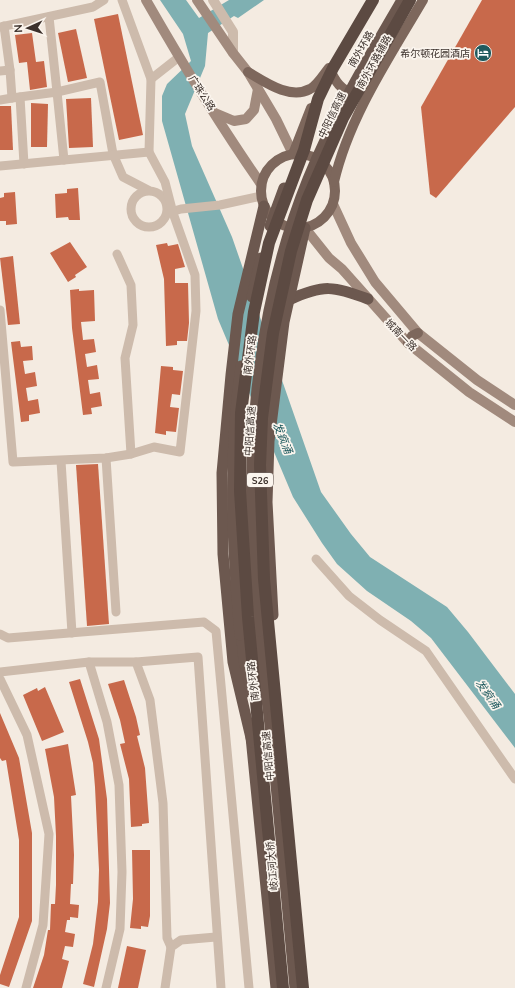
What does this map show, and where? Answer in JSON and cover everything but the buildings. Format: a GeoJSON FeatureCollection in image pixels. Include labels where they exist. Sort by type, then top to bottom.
{"type":"FeatureCollection","features":[{"type":"Feature","properties":{"kind":"highway","name":"中阳信高速"},"geometry":{"type":"LineString","coordinates":[[283,988],[248,618],[240,491],[241,413],[254,312],[270,243],[304,150],[318,98],[333,68],[373,0]]}},
{"type":"Feature","properties":{"kind":"highway","name":"南外环路"},"geometry":{"type":"LineString","coordinates":[[252,742],[234,569],[232,508],[238,390],[255,276],[276,208],[307,130],[360,30],[379,0]]}},
{"type":"Feature","properties":{"kind":"highway","name":"南外环路"},"geometry":{"type":"LineString","coordinates":[[272,742],[259,631],[252,535],[252,459],[256,400],[267,317],[288,235],[308,179],[340,108],[402,0]]}},
{"type":"Feature","properties":{"kind":"highway","name":"中阳信高速"},"geometry":{"type":"LineString","coordinates":[[303,988],[264,579],[260,465],[262,418],[273,333],[291,251],[307,200],[343,118],[410,0]]}},
{"type":"Feature","properties":{"kind":"highway"},"geometry":{"type":"LineString","coordinates":[[252,742],[233,662],[223,554],[222,473],[238,314],[249,268],[262,201]]}},
{"type":"Feature","properties":{"kind":"highway"},"geometry":{"type":"LineString","coordinates":[[272,742],[274,640],[268,502],[269,441],[284,322],[305,228]]}},
{"type":"Feature","properties":{"kind":"highway"},"geometry":{"type":"LineString","coordinates":[[249,268],[254,262],[264,256],[273,256],[278,259],[285,269],[289,300]]}},
{"type":"Feature","properties":{"kind":"highway"},"geometry":{"type":"LineString","coordinates":[[289,300],[324,287],[344,290],[368,299]]}},
{"type":"Feature","properties":{"kind":"highway","name":"岐江河大桥"},"geometry":{"type":"LineString","coordinates":[[252,742],[276,988]]}},
{"type":"Feature","properties":{"kind":"highway","name":"岐江河大桥"},"geometry":{"type":"LineString","coordinates":[[272,742],[295,988]]}},
{"type":"Feature","properties":{"kind":"main road","name":"广珠公路"},"geometry":{"type":"LineString","coordinates":[[146,0],[179,57],[261,184]]}},
{"type":"Feature","properties":{"kind":"main road"},"geometry":{"type":"LineString","coordinates":[[197,0],[233,53],[248,72],[276,119],[293,154]]}},
{"type":"Feature","properties":{"kind":"main road"},"geometry":{"type":"LineString","coordinates":[[293,154],[317,92],[344,39],[367,0]]}},
{"type":"Feature","properties":{"kind":"main road","name":"南外环路辅路"},"geometry":{"type":"LineString","coordinates":[[334,182],[340,155],[348,137],[371,91],[423,0]]}},
{"type":"Feature","properties":{"kind":"main road"},"geometry":{"type":"LineString","coordinates":[[248,72],[274,88],[295,92],[310,89],[329,68]]}},
{"type":"Feature","properties":{"kind":"main road"},"geometry":{"type":"LineString","coordinates":[[329,68],[335,82],[344,90],[356,95],[371,91]]}},
{"type":"Feature","properties":{"kind":"main road"},"geometry":{"type":"LineString","coordinates":[[215,113],[234,121],[246,119],[254,110],[258,89]]}},
{"type":"Feature","properties":{"kind":"main road"},"geometry":{"type":"LineString","coordinates":[[293,154],[304,154],[323,164],[330,172],[334,182],[333,204],[327,215],[317,223],[305,228],[293,228],[281,224],[271,217],[262,201],[261,184],[265,173],[272,164],[293,154]]}},
{"type":"Feature","properties":{"kind":"main road","name":"城南一路"},"geometry":{"type":"LineString","coordinates":[[333,204],[350,243],[375,282],[418,333],[477,380],[515,404]]}},
{"type":"Feature","properties":{"kind":"main road","name":"城南一路"},"geometry":{"type":"LineString","coordinates":[[305,228],[329,258],[408,344],[469,392],[515,422]]}},
{"type":"Feature","properties":{"kind":"main road"},"geometry":{"type":"LineString","coordinates":[[408,344],[412,336],[418,333]]}},
{"type":"Feature","properties":{"kind":"street"},"geometry":{"type":"LineString","coordinates":[[24,164],[16,97],[2,27],[49,16],[104,0]]}},
{"type":"Feature","properties":{"kind":"street"},"geometry":{"type":"LineString","coordinates":[[0,310],[13,462],[106,458],[131,454],[154,447],[180,452],[196,311],[195,275],[173,212],[166,182],[148,152],[151,79],[122,0]]}},
{"type":"Feature","properties":{"kind":"street"},"geometry":{"type":"LineString","coordinates":[[214,2],[233,32],[233,53]]}},
{"type":"Feature","properties":{"kind":"street"},"geometry":{"type":"LineString","coordinates":[[49,16],[64,160]]}},
{"type":"Feature","properties":{"kind":"street"},"geometry":{"type":"LineString","coordinates":[[151,79],[179,57]]}},
{"type":"Feature","properties":{"kind":"street"},"geometry":{"type":"LineString","coordinates":[[0,71],[10,70]]}},
{"type":"Feature","properties":{"kind":"street"},"geometry":{"type":"LineString","coordinates":[[0,100],[57,92],[100,82],[113,154],[123,177],[148,190],[154,191],[164,199],[166,204],[173,212]]}},
{"type":"Feature","properties":{"kind":"street"},"geometry":{"type":"LineString","coordinates":[[0,166],[113,154],[148,152]]}},
{"type":"Feature","properties":{"kind":"street"},"geometry":{"type":"LineString","coordinates":[[148,190],[142,192],[133,199],[130,210],[135,221],[140,225],[151,227],[162,222],[173,212],[262,201]]}},
{"type":"Feature","properties":{"kind":"street"},"geometry":{"type":"LineString","coordinates":[[117,254],[131,285],[133,325],[126,358],[131,454]]}},
{"type":"Feature","properties":{"kind":"street"},"geometry":{"type":"LineString","coordinates":[[106,458],[116,612]]}},
{"type":"Feature","properties":{"kind":"street"},"geometry":{"type":"LineString","coordinates":[[61,461],[72,633]]}},
{"type":"Feature","properties":{"kind":"street"},"geometry":{"type":"LineString","coordinates":[[316,559],[350,596],[380,620],[426,651],[515,779]]}},
{"type":"Feature","properties":{"kind":"street"},"geometry":{"type":"LineString","coordinates":[[0,634],[8,638],[204,622],[216,630],[249,988]]}},
{"type":"Feature","properties":{"kind":"street"},"geometry":{"type":"LineString","coordinates":[[0,672],[89,662],[136,662],[198,657],[216,937],[221,988]]}},
{"type":"Feature","properties":{"kind":"street"},"geometry":{"type":"LineString","coordinates":[[89,662],[107,722],[119,785],[122,872],[120,929],[106,988]]}},
{"type":"Feature","properties":{"kind":"street"},"geometry":{"type":"LineString","coordinates":[[136,662],[150,700],[163,803],[167,938],[171,947],[165,988]]}},
{"type":"Feature","properties":{"kind":"street"},"geometry":{"type":"LineString","coordinates":[[0,679],[27,735],[49,834],[43,925],[26,988]]}},
{"type":"Feature","properties":{"kind":"street"},"geometry":{"type":"LineString","coordinates":[[171,947],[180,940],[216,937]]}},
{"type":"Feature","properties":{"kind":"water","name":"发疯涌"},"geometry":{"type":"Polygon","coordinates":[[[160,0],[186,0],[199,18],[229,0],[264,0],[238,18],[234,16],[208,33],[205,66],[185,114],[192,146],[232,237],[321,492],[351,534],[370,557],[447,607],[515,694],[515,748],[431,638],[411,621],[367,591],[337,564],[293,497],[218,319],[162,121],[162,96],[167,84],[191,61],[183,34],[160,0]]]}},
{"type":"Feature","properties":{"kind":"place","name":"希尔顿花园酒店"},"geometry":{"type":"Point","coordinates":[483,53]}}]}
